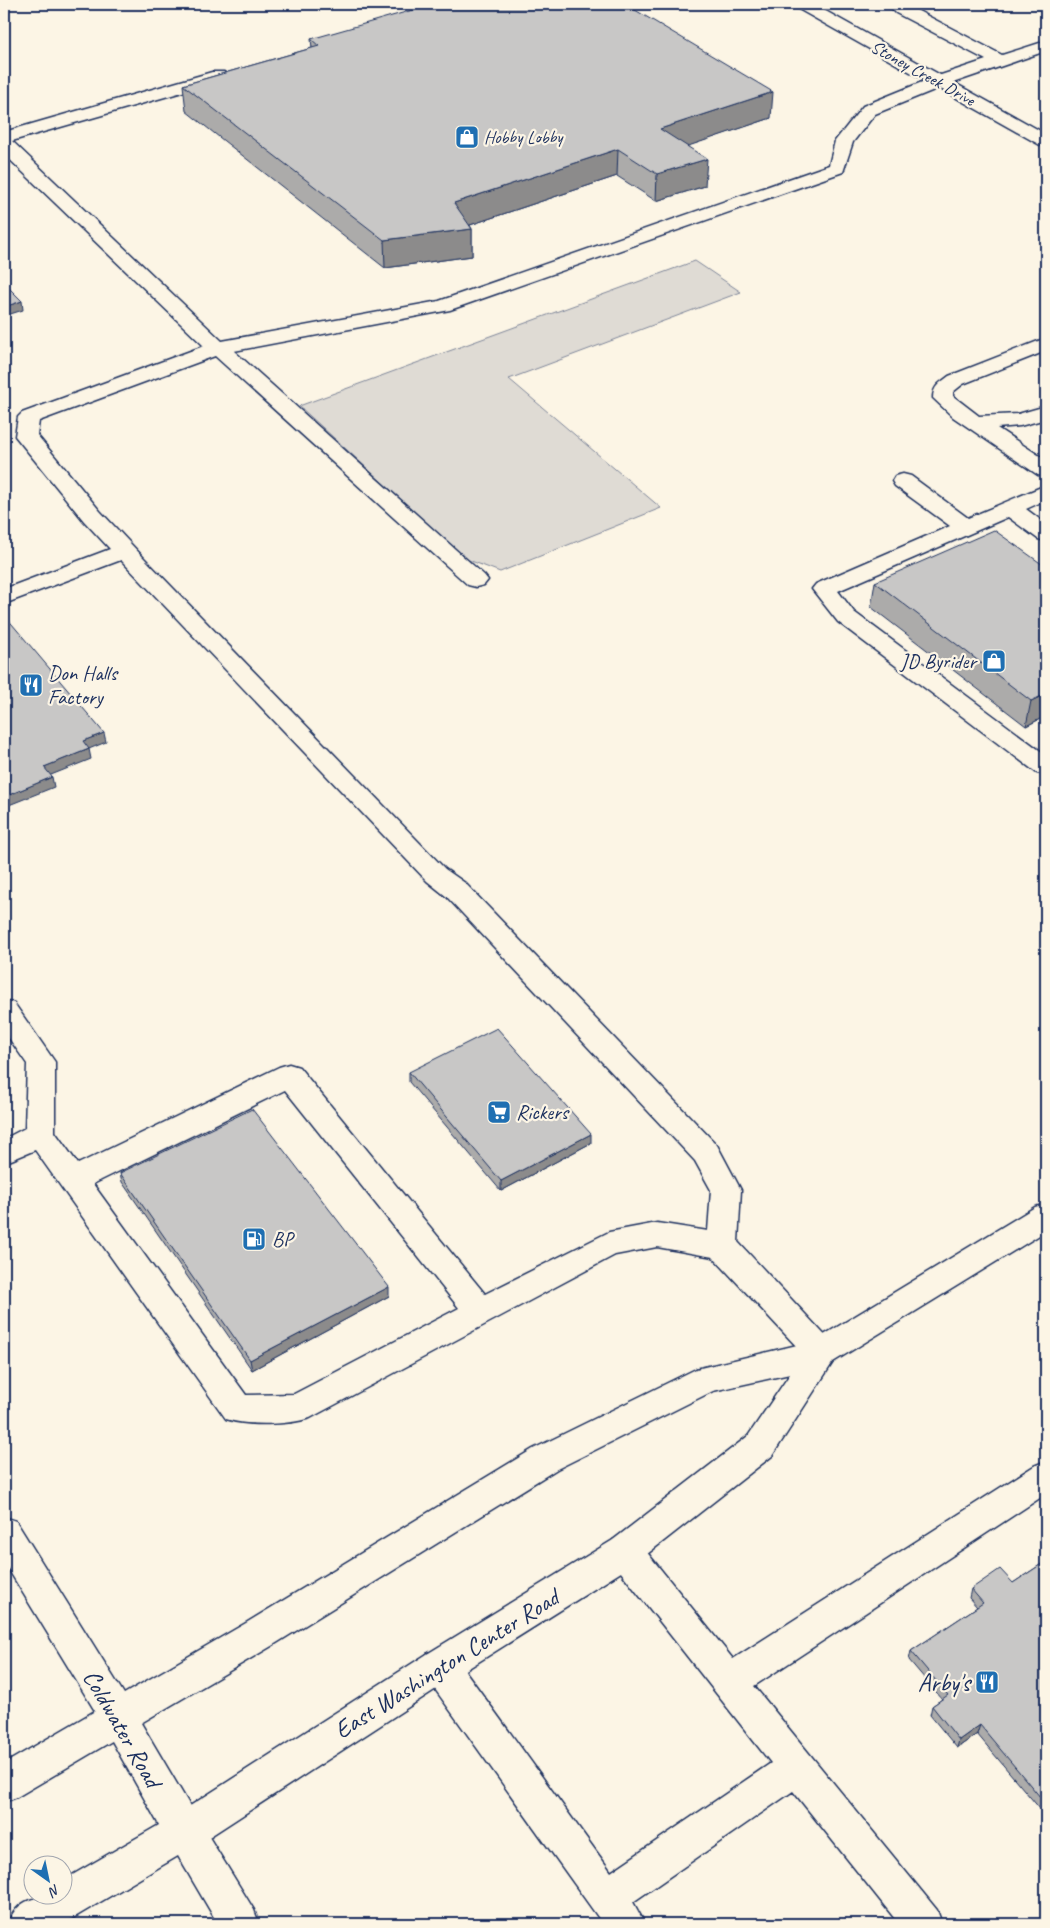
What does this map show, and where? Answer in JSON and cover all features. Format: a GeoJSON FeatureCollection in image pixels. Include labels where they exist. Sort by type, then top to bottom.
{"type":"FeatureCollection","features":[{"type":"Feature","properties":{"kind":"main road","name":"Stoney Creek Drive"},"geometry":{"type":"LineString","coordinates":[[801,4],[1046,141]]}},
{"type":"Feature","properties":{"kind":"main road"},"geometry":{"type":"LineString","coordinates":[[896,4],[902,10],[1000,61]]}},
{"type":"Feature","properties":{"kind":"main road"},"geometry":{"type":"LineString","coordinates":[[722,1246],[726,1190],[706,1154],[456,890],[436,875],[125,551],[26,436],[29,417],[218,348],[443,306],[837,168],[844,141],[869,110],[938,82],[1046,46]]}},
{"type":"Feature","properties":{"kind":"main road"},"geometry":{"type":"LineString","coordinates":[[4,138],[236,71]]}},
{"type":"Feature","properties":{"kind":"main road"},"geometry":{"type":"LineString","coordinates":[[4,144],[218,348],[476,580]]}},
{"type":"Feature","properties":{"kind":"main road"},"geometry":{"type":"LineString","coordinates":[[1046,344],[956,380],[944,390],[943,398],[976,423],[1046,470]]}},
{"type":"Feature","properties":{"kind":"main road"},"geometry":{"type":"LineString","coordinates":[[976,423],[1020,420],[1046,412]]}},
{"type":"Feature","properties":{"kind":"main road"},"geometry":{"type":"LineString","coordinates":[[903,481],[967,527]]}},
{"type":"Feature","properties":{"kind":"main road"},"geometry":{"type":"LineString","coordinates":[[1046,492],[824,589],[846,617],[1046,767]]}},
{"type":"Feature","properties":{"kind":"main road"},"geometry":{"type":"LineString","coordinates":[[1010,508],[1046,534]]}},
{"type":"Feature","properties":{"kind":"main road"},"geometry":{"type":"LineString","coordinates":[[4,597],[125,551]]}},
{"type":"Feature","properties":{"kind":"main road"},"geometry":{"type":"LineString","coordinates":[[4,1010],[41,1062],[40,1134],[238,1409],[298,1408],[609,1244],[657,1235],[722,1246],[822,1354]]}},
{"type":"Feature","properties":{"kind":"main road"},"geometry":{"type":"LineString","coordinates":[[72,1180],[289,1075],[481,1312]]}},
{"type":"Feature","properties":{"kind":"main road"},"geometry":{"type":"LineString","coordinates":[[4,1152],[40,1134]]}},
{"type":"Feature","properties":{"kind":"main road","name":"East Washington Center Road"},"geometry":{"type":"LineString","coordinates":[[4,1784],[119,1718],[545,1459],[707,1379],[822,1354],[1046,1216]]}},
{"type":"Feature","properties":{"kind":"main road","name":"East Washington Center Road"},"geometry":{"type":"LineString","coordinates":[[27,1924],[184,1831],[440,1666],[625,1550],[760,1446],[822,1354]]}},
{"type":"Feature","properties":{"kind":"main road"},"geometry":{"type":"LineString","coordinates":[[729,1682],[1046,1476]]}},
{"type":"Feature","properties":{"kind":"main road","name":"Coldwater Road"},"geometry":{"type":"LineString","coordinates":[[4,1532],[119,1718],[147,1770],[240,1924]]}},
{"type":"Feature","properties":{"kind":"main road"},"geometry":{"type":"LineString","coordinates":[[625,1550],[923,1924]]}},
{"type":"Feature","properties":{"kind":"main road"},"geometry":{"type":"LineString","coordinates":[[440,1666],[616,1911],[796,1766]]}},
{"type":"Feature","properties":{"kind":"shaded area"},"geometry":{"type":"Polygon","coordinates":[[[695,261],[741,292],[509,379],[661,508],[500,572],[466,559],[299,406],[695,261]]]}},
{"type":"Feature","properties":{"kind":"building","name":"Hobby Lobby"},"geometry":{"type":"Polygon","coordinates":[[[434,4],[625,4],[773,92],[660,129],[707,159],[657,174],[618,149],[454,203],[472,229],[384,240],[183,85],[319,46],[311,39],[434,4]]]}},
{"type":"Feature","properties":{"kind":"building"},"geometry":{"type":"Polygon","coordinates":[[[4,283],[22,301],[4,307],[4,283]]]}},
{"type":"Feature","properties":{"kind":"building","name":"JD Byrider"},"geometry":{"type":"Polygon","coordinates":[[[994,530],[1046,567],[1046,694],[1031,701],[875,582],[994,530]]]}},
{"type":"Feature","properties":{"kind":"building","name":"Don Halls Factory"},"geometry":{"type":"Polygon","coordinates":[[[4,617],[6,617],[104,733],[83,741],[89,749],[44,767],[52,777],[4,797],[4,617]]]}},
{"type":"Feature","properties":{"kind":"building","name":"Rickers"},"geometry":{"type":"Polygon","coordinates":[[[497,1028],[591,1134],[501,1181],[409,1072],[497,1028]]]}},
{"type":"Feature","properties":{"kind":"building","name":"BP"},"geometry":{"type":"Polygon","coordinates":[[[252,1109],[389,1287],[250,1360],[120,1173],[252,1109]]]}},
{"type":"Feature","properties":{"kind":"building","name":"Arby's"},"geometry":{"type":"Polygon","coordinates":[[[1046,1561],[1046,1804],[980,1725],[959,1740],[932,1706],[948,1695],[911,1651],[983,1603],[971,1589],[1000,1569],[1013,1583],[1046,1561]]]}},
{"type":"Feature","properties":{"kind":"place","name":"Hobby Lobby"},"geometry":{"type":"Point","coordinates":[467,137]}},
{"type":"Feature","properties":{"kind":"place","name":"JD Byrider"},"geometry":{"type":"Point","coordinates":[994,661]}},
{"type":"Feature","properties":{"kind":"place","name":"Don Halls Factory"},"geometry":{"type":"Point","coordinates":[31,685]}},
{"type":"Feature","properties":{"kind":"place","name":"Rickers"},"geometry":{"type":"Point","coordinates":[499,1112]}},
{"type":"Feature","properties":{"kind":"place","name":"BP"},"geometry":{"type":"Point","coordinates":[254,1239]}},
{"type":"Feature","properties":{"kind":"place","name":"Arby's"},"geometry":{"type":"Point","coordinates":[987,1682]}}]}
